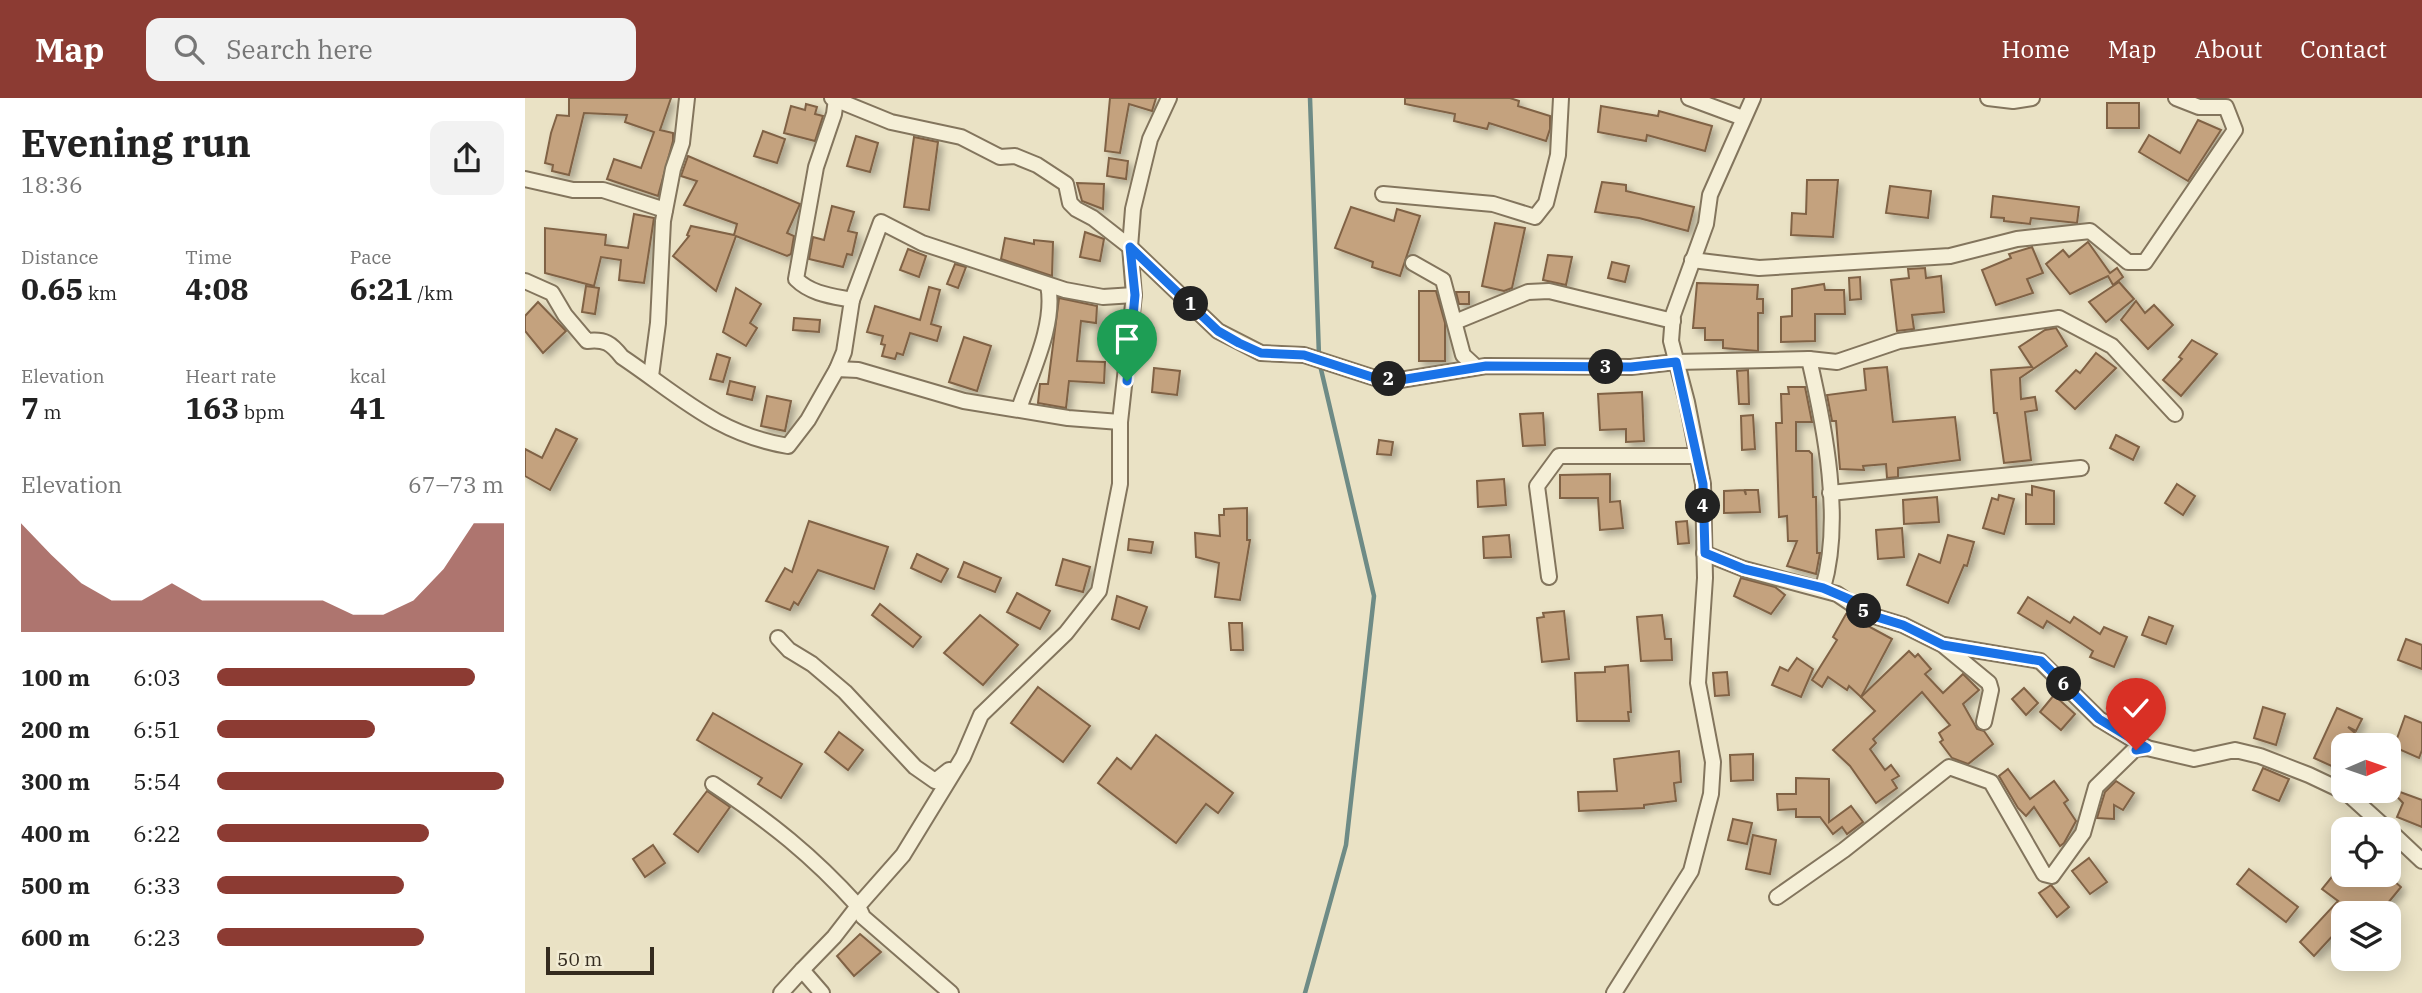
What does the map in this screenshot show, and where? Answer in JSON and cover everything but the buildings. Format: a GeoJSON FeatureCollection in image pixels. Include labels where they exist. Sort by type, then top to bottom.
{"type":"FeatureCollection","features":[{"type":"Feature","properties":{"kind":"street"},"geometry":{"type":"LineString","coordinates":[[651,376],[658,323],[665,209],[673,169],[682,143],[687,98]]}},
{"type":"Feature","properties":{"kind":"street"},"geometry":{"type":"LineString","coordinates":[[781,993],[834,937],[903,855],[963,757],[981,715],[1066,633],[1099,592],[1120,484],[1120,422],[1135,295],[1130,247],[1140,172],[1150,139],[1169,98]]}},
{"type":"Feature","properties":{"kind":"street"},"geometry":{"type":"LineString","coordinates":[[1383,194],[1493,204],[1535,217],[1546,203],[1558,155],[1561,98]]}},
{"type":"Feature","properties":{"kind":"street"},"geometry":{"type":"LineString","coordinates":[[1689,98],[1743,118]]}},
{"type":"Feature","properties":{"kind":"street"},"geometry":{"type":"LineString","coordinates":[[1614,993],[1692,872],[1711,794],[1713,762],[1698,683],[1705,553],[1703,484],[1671,341],[1673,321],[1706,224],[1710,195],[1753,98]]}},
{"type":"Feature","properties":{"kind":"street"},"geometry":{"type":"LineString","coordinates":[[1988,98],[2013,101],[2032,98]]}},
{"type":"Feature","properties":{"kind":"street"},"geometry":{"type":"LineString","coordinates":[[1692,260],[1759,268],[1951,256],[2017,239],[2090,231],[2128,262],[2145,262],[2235,130],[2226,102],[2199,107],[2176,98]]}},
{"type":"Feature","properties":{"kind":"street"},"geometry":{"type":"LineString","coordinates":[[852,300],[804,287],[796,279],[816,167],[834,99],[859,104],[891,122],[961,137],[1000,157],[1016,156],[1037,165],[1066,184],[1070,203],[1076,209],[1093,218],[1130,247],[1218,331],[1261,353],[1304,355],[1375,378],[1400,380],[1476,367],[1631,367],[1676,362],[1809,359],[1837,362],[1899,341],[2059,318],[2112,346],[2175,414]]}},
{"type":"Feature","properties":{"kind":"street"},"geometry":{"type":"LineString","coordinates":[[525,179],[573,190],[603,190],[665,209]]}},
{"type":"Feature","properties":{"kind":"street"},"geometry":{"type":"LineString","coordinates":[[525,281],[552,293],[565,315],[587,341],[600,340],[612,344],[622,356],[710,420],[753,440],[787,446],[808,420],[838,369],[844,352],[852,300],[881,222],[922,243],[1048,285],[1103,297],[1135,295]]}},
{"type":"Feature","properties":{"kind":"street"},"geometry":{"type":"LineString","coordinates":[[1413,263],[1443,280],[1463,355],[1476,367]]}},
{"type":"Feature","properties":{"kind":"street"},"geometry":{"type":"LineString","coordinates":[[1019,410],[1047,320],[1051,297],[1048,285]]}},
{"type":"Feature","properties":{"kind":"street"},"geometry":{"type":"LineString","coordinates":[[1455,322],[1528,292],[1549,291],[1673,321]]}},
{"type":"Feature","properties":{"kind":"street"},"geometry":{"type":"LineString","coordinates":[[1809,359],[1820,407],[1830,493],[1832,559],[1823,588]]}},
{"type":"Feature","properties":{"kind":"street"},"geometry":{"type":"LineString","coordinates":[[838,369],[857,370],[964,401],[1120,422]]}},
{"type":"Feature","properties":{"kind":"street"},"geometry":{"type":"LineString","coordinates":[[1549,577],[1537,486],[1559,456],[1697,456]]}},
{"type":"Feature","properties":{"kind":"street"},"geometry":{"type":"LineString","coordinates":[[1830,493],[2081,468]]}},
{"type":"Feature","properties":{"kind":"street"},"geometry":{"type":"LineString","coordinates":[[1705,553],[1744,569],[1823,588],[1851,600],[1867,614],[1903,625],[1943,645],[1989,683],[1991,690],[1984,722]]}},
{"type":"Feature","properties":{"kind":"street"},"geometry":{"type":"LineString","coordinates":[[778,638],[789,650],[812,664],[845,692],[915,767],[935,781],[963,757]]}},
{"type":"Feature","properties":{"kind":"street"},"geometry":{"type":"LineString","coordinates":[[1943,645],[2041,661],[2099,719],[2147,748],[2194,760],[2235,750],[2260,757],[2309,775],[2347,793],[2374,817]]}},
{"type":"Feature","properties":{"kind":"street"},"geometry":{"type":"LineString","coordinates":[[1777,897],[1843,850],[1949,766],[1991,782],[2044,874],[2052,876],[2083,833],[2096,787],[2128,755],[2147,748]]}},
{"type":"Feature","properties":{"kind":"street"},"geometry":{"type":"LineString","coordinates":[[713,784],[762,816],[817,861],[858,906],[863,917],[951,993]]}},
{"type":"Feature","properties":{"kind":"street"},"geometry":{"type":"LineString","coordinates":[[2401,842],[2422,862]]}},
{"type":"Feature","properties":{"kind":"street"},"geometry":{"type":"LineString","coordinates":[[803,970],[822,993]]}},
{"type":"Feature","properties":{"kind":"waterway"},"geometry":{"type":"LineString","coordinates":[[1310,98],[1319,356]]}},
{"type":"Feature","properties":{"kind":"waterway"},"geometry":{"type":"LineString","coordinates":[[1305,993],[1346,845],[1374,596],[1320,365]]}},
{"type":"Feature","properties":{"kind":"route"},"geometry":{"type":"LineString","coordinates":[[1127,381],[1135,295],[1130,247],[1218,331],[1239,343],[1261,353],[1304,355],[1375,378],[1400,380],[1486,366],[1631,367],[1676,362],[1703,484],[1705,553],[1744,569],[1823,588],[1851,600],[1867,614],[1903,625],[1943,645],[2041,661],[2099,719],[2147,748],[2136,750]]}}]}
